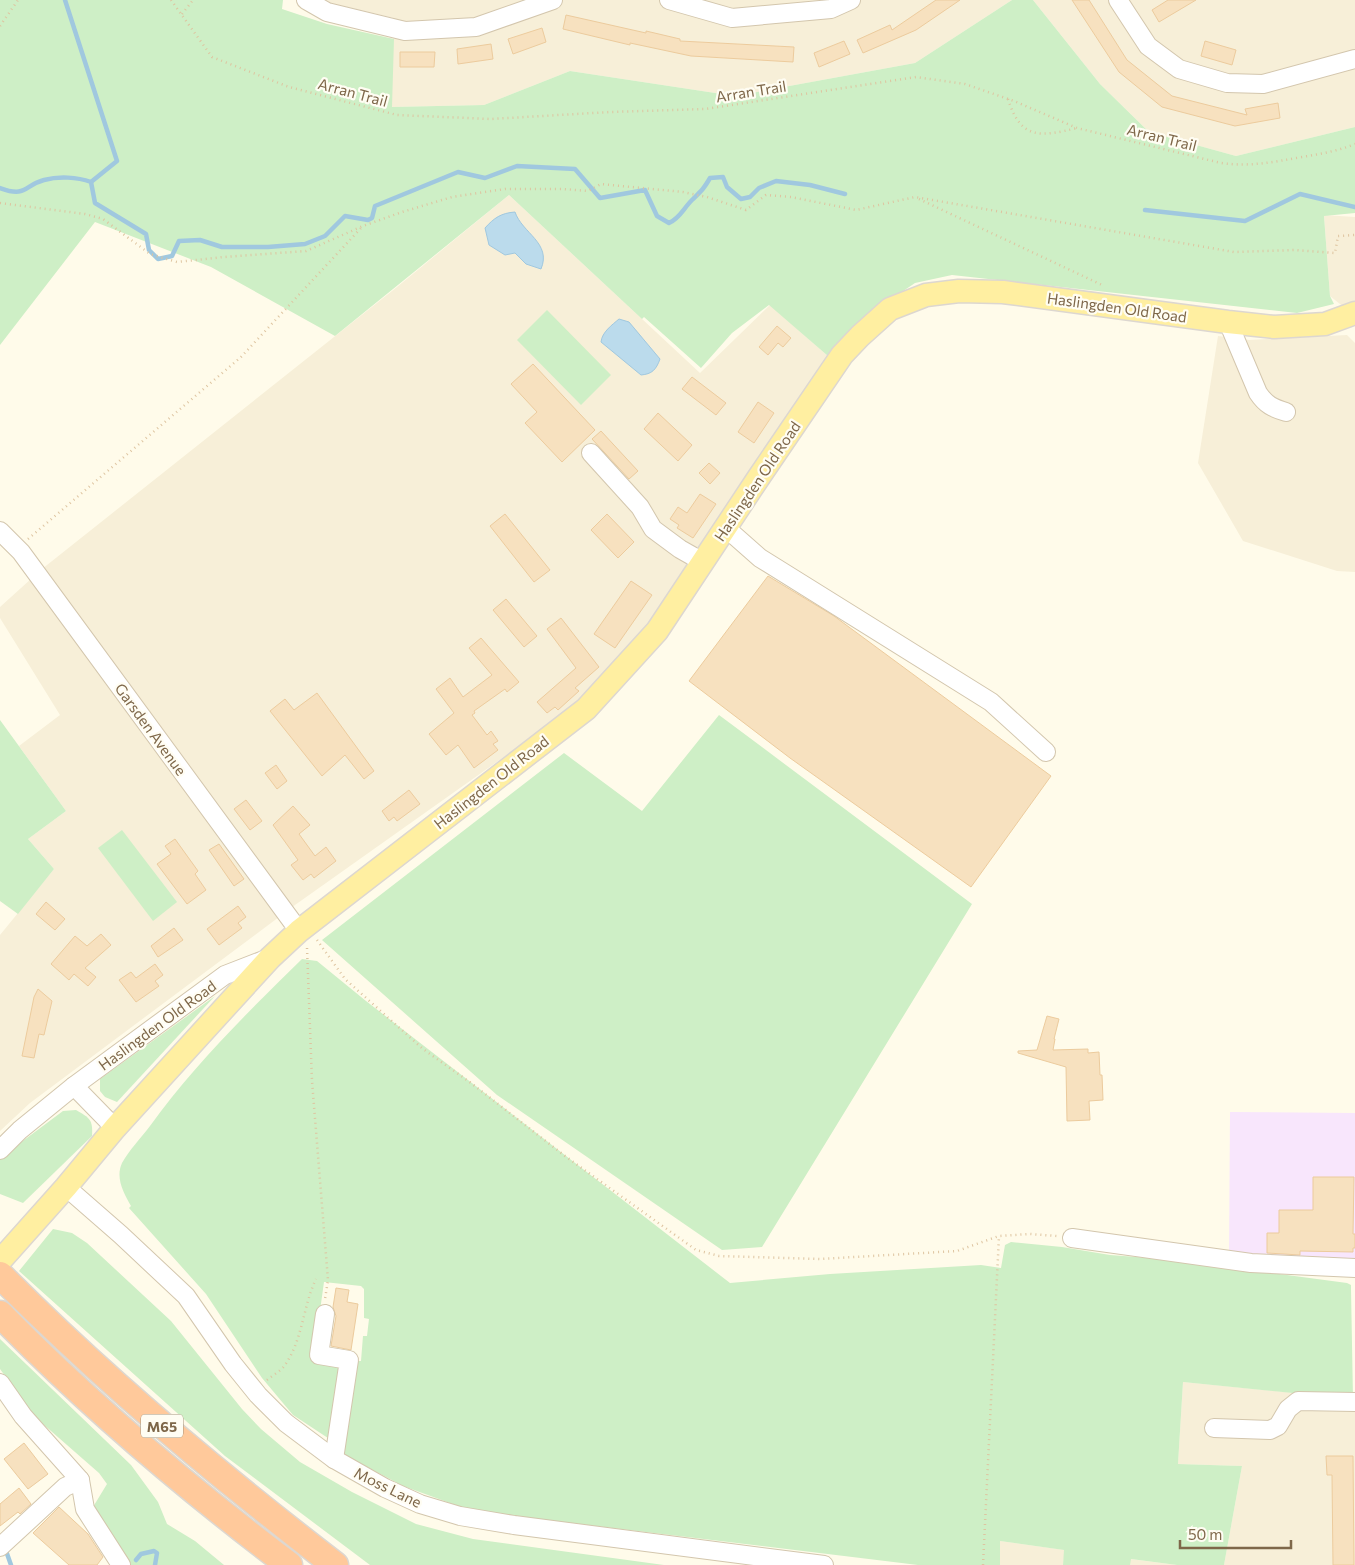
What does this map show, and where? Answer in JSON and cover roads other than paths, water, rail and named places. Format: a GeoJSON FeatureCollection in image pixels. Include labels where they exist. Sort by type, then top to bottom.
{"type":"FeatureCollection","features":[{"type":"Feature","properties":{"kind":"highway","name":"M65"},"geometry":{"type":"LineString","coordinates":[[0,1276],[54,1329],[157,1421],[255,1504],[334,1565]]}},
{"type":"Feature","properties":{"kind":"highway","name":"M65"},"geometry":{"type":"LineString","coordinates":[[0,1314],[131,1437],[246,1533],[289,1565]]}},
{"type":"Feature","properties":{"kind":"main road","name":"Haslingden Old Road"},"geometry":{"type":"LineString","coordinates":[[0,1261],[66,1187],[115,1128],[270,958],[302,928],[586,709],[657,631],[842,355],[890,309],[926,295],[960,291],[1003,292],[1274,327],[1325,324],[1354,316]]}},
{"type":"Feature","properties":{"kind":"street"},"geometry":{"type":"LineString","coordinates":[[306,0],[327,12],[405,31],[476,27],[553,0]]}},
{"type":"Feature","properties":{"kind":"street"},"geometry":{"type":"LineString","coordinates":[[669,0],[732,18],[830,9],[851,0]]}},
{"type":"Feature","properties":{"kind":"street"},"geometry":{"type":"LineString","coordinates":[[1122,2],[1148,46],[1179,68],[1227,83],[1263,84],[1355,59]]}},
{"type":"Feature","properties":{"kind":"street"},"geometry":{"type":"LineString","coordinates":[[1228,322],[1261,398],[1271,408],[1286,412]]}},
{"type":"Feature","properties":{"kind":"street"},"geometry":{"type":"LineString","coordinates":[[591,453],[640,507],[653,529],[680,549],[703,562]]}},
{"type":"Feature","properties":{"kind":"street"},"geometry":{"type":"LineString","coordinates":[[726,528],[760,558],[991,702],[1046,752]]}},
{"type":"Feature","properties":{"kind":"street","name":"Garsden Avenue"},"geometry":{"type":"LineString","coordinates":[[0,531],[17,548],[302,928]]}},
{"type":"Feature","properties":{"kind":"street","name":"Haslingden Old Road"},"geometry":{"type":"LineString","coordinates":[[0,1150],[20,1130],[74,1086],[225,975],[270,958]]}},
{"type":"Feature","properties":{"kind":"street"},"geometry":{"type":"LineString","coordinates":[[74,1086],[115,1128]]}},
{"type":"Feature","properties":{"kind":"street","name":"Moss Lane"},"geometry":{"type":"LineString","coordinates":[[66,1187],[186,1296],[254,1391],[286,1423],[334,1459],[385,1488],[420,1504],[460,1516],[768,1562],[824,1565]]}},
{"type":"Feature","properties":{"kind":"street"},"geometry":{"type":"LineString","coordinates":[[1072,1238],[1251,1263],[1355,1268]]}},
{"type":"Feature","properties":{"kind":"street"},"geometry":{"type":"LineString","coordinates":[[325,1307],[319,1355],[348,1360],[334,1459]]}},
{"type":"Feature","properties":{"kind":"street"},"geometry":{"type":"LineString","coordinates":[[0,1383],[23,1416],[80,1480],[85,1509],[121,1565]]}},
{"type":"Feature","properties":{"kind":"street"},"geometry":{"type":"LineString","coordinates":[[1214,1428],[1270,1430],[1278,1426],[1288,1409],[1298,1401],[1355,1402]]}},
{"type":"Feature","properties":{"kind":"street"},"geometry":{"type":"LineString","coordinates":[[4,1544],[65,1487],[80,1480]]}},
{"type":"Feature","properties":{"kind":"water"},"geometry":{"type":"Polygon","coordinates":[[[515,212],[543,252],[541,269],[526,264],[515,253],[505,255],[489,245],[485,228],[498,217],[515,212]]]}},
{"type":"Feature","properties":{"kind":"water"},"geometry":{"type":"Polygon","coordinates":[[[619,319],[629,322],[660,359],[655,369],[648,374],[641,375],[601,342],[605,332],[619,319]]]}},
{"type":"Feature","properties":{"kind":"waterway"},"geometry":{"type":"LineString","coordinates":[[65,0],[117,161],[91,182]]}},
{"type":"Feature","properties":{"kind":"waterway"},"geometry":{"type":"LineString","coordinates":[[0,188],[15,192],[21,191],[37,182],[56,178],[74,178],[91,182],[95,203],[146,234],[149,250],[158,259],[172,256],[179,241],[200,240],[222,247],[268,247],[305,244],[325,236],[345,216],[368,220],[372,218],[375,206],[458,172],[485,178],[517,166],[575,169],[600,198],[645,190],[657,216],[669,223],[679,216],[710,178],[723,177],[727,187],[741,199],[750,197],[759,188],[776,181],[810,185],[845,194]]}},
{"type":"Feature","properties":{"kind":"waterway"},"geometry":{"type":"LineString","coordinates":[[1145,210],[1245,221],[1300,194],[1355,207]]}},
{"type":"Feature","properties":{"kind":"waterway"},"geometry":{"type":"LineString","coordinates":[[5,1548],[11,1565]]}},
{"type":"Feature","properties":{"kind":"waterway"},"geometry":{"type":"LineString","coordinates":[[136,1560],[141,1554],[154,1551],[157,1553],[155,1565]]}}]}
